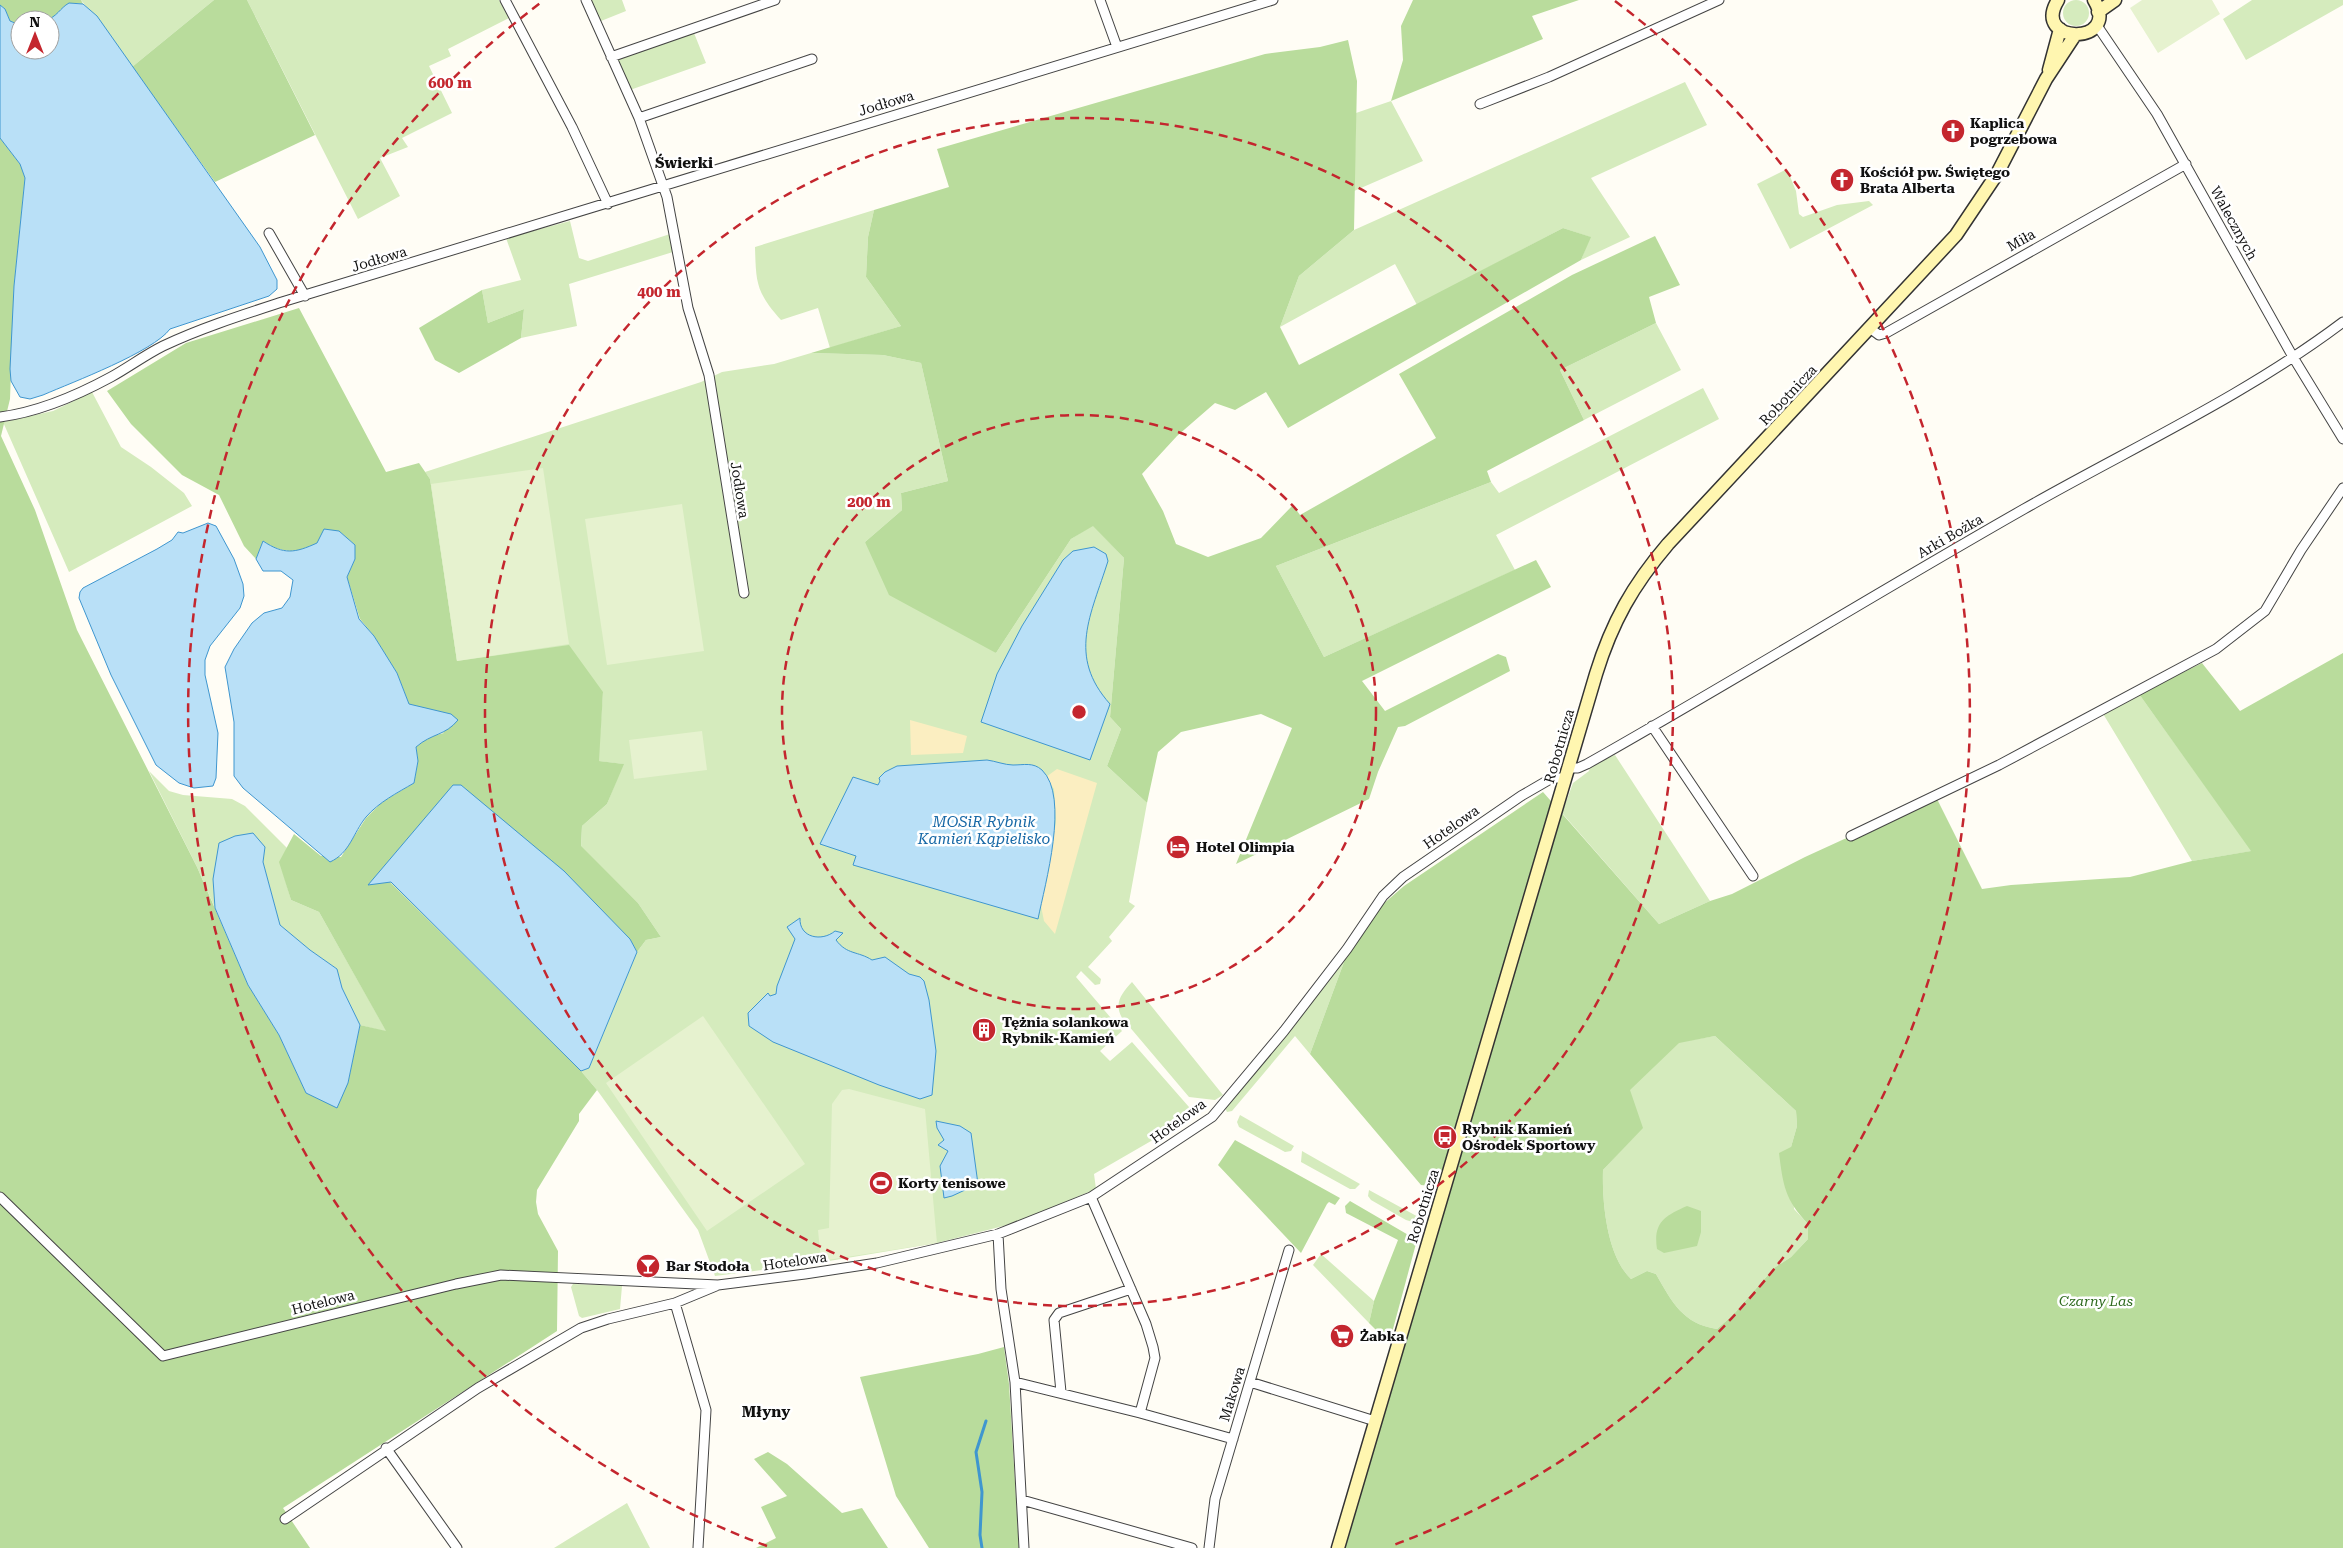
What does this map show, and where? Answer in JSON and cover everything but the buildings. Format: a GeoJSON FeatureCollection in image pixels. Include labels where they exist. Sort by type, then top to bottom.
{"type":"FeatureCollection","features":[{"type":"Feature","properties":{"kind":"street"},"geometry":{"type":"LineString","coordinates":[[505,0],[572,127],[608,204]]}},
{"type":"Feature","properties":{"kind":"street","name":"Jodłowa"},"geometry":{"type":"LineString","coordinates":[[586,0],[639,118],[667,197],[688,308],[709,375],[744,594]]}},
{"type":"Feature","properties":{"kind":"street"},"geometry":{"type":"LineString","coordinates":[[611,56],[775,0]]}},
{"type":"Feature","properties":{"kind":"street"},"geometry":{"type":"LineString","coordinates":[[1100,0],[1117,47]]}},
{"type":"Feature","properties":{"kind":"street","name":"Jodłowa"},"geometry":{"type":"LineString","coordinates":[[0,417],[22,414],[60,401],[111,377],[163,346],[212,326],[270,306],[1117,47],[1247,4],[1273,0]]}},
{"type":"Feature","properties":{"kind":"street"},"geometry":{"type":"LineString","coordinates":[[1480,104],[1550,77],[1719,0]]}},
{"type":"Feature","properties":{"kind":"street"},"geometry":{"type":"LineString","coordinates":[[2094,0],[2097,18]]}},
{"type":"Feature","properties":{"kind":"street"},"geometry":{"type":"LineString","coordinates":[[2056,1],[2054,17],[2060,29],[2067,34],[2075,35],[2087,32],[2097,18],[2115,0]]}},
{"type":"Feature","properties":{"kind":"street","name":"Walecznych"},"geometry":{"type":"LineString","coordinates":[[2097,18],[2157,114],[2293,357],[2343,439]]}},
{"type":"Feature","properties":{"kind":"street","name":"Robotnicza"},"geometry":{"type":"LineString","coordinates":[[2046,80],[2060,29]]}},
{"type":"Feature","properties":{"kind":"street","name":"Robotnicza"},"geometry":{"type":"LineString","coordinates":[[1338,1548],[1604,649],[1618,614],[1637,584],[1683,528],[1946,248],[1968,219],[1997,174],[2046,80],[2075,35]]}},
{"type":"Feature","properties":{"kind":"street"},"geometry":{"type":"LineString","coordinates":[[639,118],[812,59]]}},
{"type":"Feature","properties":{"kind":"street","name":"Miła"},"geometry":{"type":"LineString","coordinates":[[1871,328],[1879,335],[1886,334],[2186,164]]}},
{"type":"Feature","properties":{"kind":"street"},"geometry":{"type":"LineString","coordinates":[[269,233],[304,296]]}},
{"type":"Feature","properties":{"kind":"street","name":"Arki Bożka"},"geometry":{"type":"LineString","coordinates":[[1567,773],[1583,766],[2025,508],[2185,421],[2293,357],[2343,322]]}},
{"type":"Feature","properties":{"kind":"street"},"geometry":{"type":"LineString","coordinates":[[1851,836],[1999,765],[2216,649],[2265,611],[2301,550],[2343,488]]}},
{"type":"Feature","properties":{"kind":"street"},"geometry":{"type":"LineString","coordinates":[[1652,726],[1754,876]]}},
{"type":"Feature","properties":{"kind":"street","name":"Hotelowa"},"geometry":{"type":"LineString","coordinates":[[0,1197],[163,1356],[456,1284],[500,1275],[718,1285],[877,1263],[998,1234],[1091,1197],[1212,1117],[1284,1031],[1347,949],[1383,896],[1403,877],[1521,796],[1552,778],[1567,773]]}},
{"type":"Feature","properties":{"kind":"street"},"geometry":{"type":"LineString","coordinates":[[1091,1197],[1151,1338],[1154,1358],[1140,1413]]}},
{"type":"Feature","properties":{"kind":"street"},"geometry":{"type":"LineString","coordinates":[[998,1234],[1001,1289],[1015,1382],[1024,1548]]}},
{"type":"Feature","properties":{"kind":"street","name":"Makowa"},"geometry":{"type":"LineString","coordinates":[[1209,1548],[1215,1499],[1289,1250]]}},
{"type":"Feature","properties":{"kind":"street","name":"Hotelowa"},"geometry":{"type":"LineString","coordinates":[[285,1519],[386,1448],[478,1388],[581,1328],[608,1319],[675,1303],[718,1285]]}},
{"type":"Feature","properties":{"kind":"street"},"geometry":{"type":"LineString","coordinates":[[1062,1392],[1054,1320],[1059,1313],[1131,1289]]}},
{"type":"Feature","properties":{"kind":"street"},"geometry":{"type":"LineString","coordinates":[[675,1303],[706,1410],[698,1548]]}},
{"type":"Feature","properties":{"kind":"street"},"geometry":{"type":"LineString","coordinates":[[1015,1382],[1062,1392],[1233,1439]]}},
{"type":"Feature","properties":{"kind":"street"},"geometry":{"type":"LineString","coordinates":[[1250,1382],[1375,1421]]}},
{"type":"Feature","properties":{"kind":"street"},"geometry":{"type":"LineString","coordinates":[[386,1448],[457,1548]]}},
{"type":"Feature","properties":{"kind":"street"},"geometry":{"type":"LineString","coordinates":[[1022,1500],[1192,1548]]}},
{"type":"Feature","properties":{"kind":"green space"},"geometry":{"type":"Polygon","coordinates":[[[0,0],[81,0],[83,4],[67,5],[60,12],[60,10],[10,10],[10,21],[5,9],[0,5],[0,0]]]}},
{"type":"Feature","properties":{"kind":"green space"},"geometry":{"type":"Polygon","coordinates":[[[81,0],[214,0],[132,67],[81,0]]]}},
{"type":"Feature","properties":{"kind":"green space"},"geometry":{"type":"Polygon","coordinates":[[[214,0],[247,0],[315,135],[215,182],[132,67],[214,0]]]}},
{"type":"Feature","properties":{"kind":"green space"},"geometry":{"type":"Polygon","coordinates":[[[247,0],[499,0],[509,18],[448,49],[451,56],[429,66],[452,113],[402,138],[408,147],[380,158],[400,196],[358,219],[247,0]]]}},
{"type":"Feature","properties":{"kind":"green space"},"geometry":{"type":"Polygon","coordinates":[[[591,0],[622,0],[626,11],[601,21],[591,0]]]}},
{"type":"Feature","properties":{"kind":"green space"},"geometry":{"type":"Polygon","coordinates":[[[1413,0],[1579,0],[1532,16],[1543,39],[1391,101],[1403,60],[1401,26],[1413,0]]]}},
{"type":"Feature","properties":{"kind":"green space"},"geometry":{"type":"Polygon","coordinates":[[[2076,0],[2086,3],[2089,13],[2086,23],[2076,26],[2066,23],[2063,13],[2066,3],[2076,0]]]}},
{"type":"Feature","properties":{"kind":"green space"},"geometry":{"type":"Polygon","coordinates":[[[2142,0],[2212,0],[2220,14],[2158,53],[2130,8],[2142,0]]]}},
{"type":"Feature","properties":{"kind":"green space"},"geometry":{"type":"Polygon","coordinates":[[[2252,0],[2343,0],[2343,5],[2246,60],[2223,19],[2252,0]]]}},
{"type":"Feature","properties":{"kind":"green space"},"geometry":{"type":"Polygon","coordinates":[[[694,33],[706,63],[630,90],[616,60],[694,33]]]}},
{"type":"Feature","properties":{"kind":"green space"},"geometry":{"type":"Polygon","coordinates":[[[1348,40],[1357,81],[1354,230],[1299,276],[1280,327],[1299,365],[1563,228],[1591,237],[1581,260],[1288,428],[1266,392],[1235,410],[1215,403],[1177,436],[1142,474],[1163,511],[1176,544],[1208,557],[1261,538],[1293,505],[1300,515],[1436,438],[1399,374],[1572,275],[1655,236],[1680,285],[1649,297],[1656,323],[1560,370],[1584,420],[1487,471],[1491,482],[1276,566],[1324,657],[1536,560],[1551,587],[1362,681],[1385,711],[1498,654],[1506,657],[1510,671],[1405,726],[1398,727],[1378,772],[1369,799],[1236,864],[1292,728],[1261,714],[1181,732],[1158,752],[1147,803],[1107,766],[1121,729],[1110,717],[1124,558],[1093,526],[1071,539],[996,653],[889,595],[865,542],[902,510],[901,493],[948,481],[921,363],[883,355],[811,353],[901,326],[866,277],[868,237],[874,210],[949,187],[937,149],[1265,54],[1320,47],[1348,40]]]}},
{"type":"Feature","properties":{"kind":"green space"},"geometry":{"type":"Polygon","coordinates":[[[1685,82],[1707,125],[1591,178],[1630,237],[1581,260],[1590,237],[1563,228],[1417,305],[1395,264],[1280,327],[1299,276],[1354,230],[1685,82]]]}},
{"type":"Feature","properties":{"kind":"green space"},"geometry":{"type":"Polygon","coordinates":[[[1391,101],[1423,161],[1354,191],[1356,113],[1391,101]]]}},
{"type":"Feature","properties":{"kind":"green space"},"geometry":{"type":"Polygon","coordinates":[[[0,138],[20,164],[25,178],[14,286],[10,399],[1,436],[35,510],[77,630],[197,867],[248,985],[279,1035],[306,1093],[348,1083],[360,1025],[386,1031],[319,912],[291,900],[279,862],[294,834],[321,856],[341,857],[366,818],[382,802],[414,783],[418,761],[416,747],[428,737],[444,733],[409,704],[397,673],[374,636],[360,619],[347,577],[355,559],[355,545],[339,531],[302,550],[284,550],[263,541],[256,559],[244,546],[219,495],[182,475],[131,424],[107,391],[186,343],[299,308],[386,472],[419,463],[430,479],[457,661],[569,645],[603,692],[599,761],[624,764],[607,804],[582,826],[581,846],[638,903],[661,937],[646,940],[637,952],[630,939],[461,785],[369,884],[390,882],[581,1071],[597,1090],[579,1114],[579,1121],[537,1190],[538,1214],[558,1251],[557,1331],[283,1508],[310,1548],[0,1548],[0,138]]]}},
{"type":"Feature","properties":{"kind":"green space"},"geometry":{"type":"Polygon","coordinates":[[[1787,169],[1796,191],[1799,214],[1803,217],[1837,205],[1869,201],[1873,205],[1790,249],[1757,184],[1787,169]]]}},
{"type":"Feature","properties":{"kind":"green space"},"geometry":{"type":"Polygon","coordinates":[[[874,210],[868,237],[866,277],[901,326],[830,348],[818,308],[781,320],[767,302],[757,279],[755,247],[874,210]]]}},
{"type":"Feature","properties":{"kind":"green space"},"geometry":{"type":"Polygon","coordinates":[[[570,221],[579,258],[588,261],[670,234],[673,252],[569,284],[577,326],[521,338],[524,309],[488,323],[482,290],[521,280],[506,238],[570,221]]]}},
{"type":"Feature","properties":{"kind":"green space"},"geometry":{"type":"Polygon","coordinates":[[[482,290],[488,323],[524,309],[521,338],[459,373],[435,360],[419,328],[482,290]]]}},
{"type":"Feature","properties":{"kind":"green space"},"geometry":{"type":"Polygon","coordinates":[[[1656,323],[1681,370],[1584,420],[1560,370],[1656,323]]]}},
{"type":"Feature","properties":{"kind":"green space"},"geometry":{"type":"Polygon","coordinates":[[[811,353],[883,355],[921,363],[948,481],[901,493],[902,510],[865,542],[996,653],[1071,539],[1093,525],[1124,558],[1110,717],[1121,729],[1107,766],[1147,803],[1129,902],[1135,906],[1109,937],[1112,941],[1088,967],[1101,979],[1100,984],[1095,985],[1081,971],[1076,977],[1122,1031],[1100,1051],[1110,1061],[1132,1042],[1196,1115],[1094,1174],[1096,1189],[1015,1223],[937,1243],[817,1263],[715,1276],[698,1230],[597,1090],[581,1071],[589,1068],[637,952],[646,940],[661,937],[638,903],[581,847],[582,826],[607,804],[623,764],[598,761],[603,692],[457,661],[430,479],[425,472],[701,382],[722,372],[774,364],[811,353]]]}},
{"type":"Feature","properties":{"kind":"green space"},"geometry":{"type":"Polygon","coordinates":[[[1703,388],[1719,419],[1496,535],[1515,570],[1324,657],[1276,566],[1491,482],[1499,493],[1703,388]]]}},
{"type":"Feature","properties":{"kind":"green space"},"geometry":{"type":"Polygon","coordinates":[[[92,392],[121,447],[151,467],[184,493],[192,506],[69,572],[3,422],[53,411],[92,392]]]}},
{"type":"Feature","properties":{"kind":"green space"},"geometry":{"type":"Polygon","coordinates":[[[543,468],[569,644],[457,661],[431,484],[543,468]]]}},
{"type":"Feature","properties":{"kind":"green space"},"geometry":{"type":"Polygon","coordinates":[[[682,504],[704,651],[607,665],[585,519],[682,504]]]}},
{"type":"Feature","properties":{"kind":"green space","name":"Czarny Las"},"geometry":{"type":"Polygon","coordinates":[[[2343,653],[2343,1548],[1341,1548],[1440,1187],[1421,1185],[1310,1054],[1347,954],[1382,905],[1404,886],[1543,792],[1659,924],[1710,901],[1732,894],[1805,857],[1936,797],[1982,889],[2011,885],[2130,877],[2192,861],[2251,851],[2139,694],[2202,663],[2240,711],[2343,653]],[[1715,1036],[1679,1043],[1630,1090],[1643,1128],[1603,1170],[1603,1183],[1605,1213],[1611,1243],[1616,1257],[1631,1279],[1647,1271],[1656,1274],[1673,1302],[1687,1317],[1705,1326],[1717,1329],[1733,1315],[1774,1268],[1791,1257],[1808,1239],[1808,1224],[1794,1207],[1786,1192],[1779,1153],[1791,1147],[1797,1126],[1796,1111],[1715,1036]]]}},
{"type":"Feature","properties":{"kind":"green space"},"geometry":{"type":"Polygon","coordinates":[[[2139,694],[2252,851],[2192,861],[2102,712],[2139,694]]]}},
{"type":"Feature","properties":{"kind":"green space"},"geometry":{"type":"Polygon","coordinates":[[[702,731],[707,770],[634,779],[629,740],[702,731]]]}},
{"type":"Feature","properties":{"kind":"green space"},"geometry":{"type":"Polygon","coordinates":[[[1615,755],[1710,901],[1659,924],[1562,813],[1573,783],[1589,771],[1590,766],[1615,755]]]}},
{"type":"Feature","properties":{"kind":"green space"},"geometry":{"type":"Polygon","coordinates":[[[149,771],[169,791],[183,795],[232,799],[245,806],[287,848],[280,862],[291,900],[319,912],[387,1032],[360,1025],[342,988],[337,969],[280,925],[263,862],[265,847],[213,879],[215,908],[197,867],[149,771]]]}},
{"type":"Feature","properties":{"kind":"green space"},"geometry":{"type":"Polygon","coordinates":[[[1347,954],[1310,1054],[1295,1036],[1232,1111],[1227,1112],[1225,1108],[1283,1040],[1347,954]]]}},
{"type":"Feature","properties":{"kind":"green space"},"geometry":{"type":"Polygon","coordinates":[[[1132,982],[1223,1095],[1215,1100],[1189,1097],[1122,1018],[1119,1008],[1120,999],[1132,982]]]}},
{"type":"Feature","properties":{"kind":"green space"},"geometry":{"type":"Polygon","coordinates":[[[703,1016],[805,1164],[707,1231],[606,1083],[703,1016]]]}},
{"type":"Feature","properties":{"kind":"green space"},"geometry":{"type":"Polygon","coordinates":[[[1715,1036],[1796,1111],[1797,1126],[1791,1147],[1794,1209],[1808,1224],[1808,1239],[1791,1257],[1774,1268],[1733,1315],[1717,1329],[1695,1322],[1687,1317],[1673,1302],[1656,1274],[1647,1271],[1631,1279],[1623,1269],[1611,1243],[1605,1213],[1603,1183],[1603,1170],[1642,1128],[1625,1086],[1679,1042],[1715,1036]]]}},
{"type":"Feature","properties":{"kind":"green space","name":"Korty tenisowe"},"geometry":{"type":"Polygon","coordinates":[[[849,1089],[925,1109],[937,1243],[821,1261],[818,1230],[829,1228],[832,1104],[842,1090],[849,1089]]]}},
{"type":"Feature","properties":{"kind":"green space"},"geometry":{"type":"Polygon","coordinates":[[[1240,1115],[1294,1146],[1291,1151],[1285,1152],[1239,1127],[1237,1122],[1240,1115]]]}},
{"type":"Feature","properties":{"kind":"green space"},"geometry":{"type":"Polygon","coordinates":[[[1235,1140],[1340,1198],[1335,1205],[1329,1202],[1327,1204],[1301,1253],[1218,1165],[1235,1140]]]}},
{"type":"Feature","properties":{"kind":"green space"},"geometry":{"type":"Polygon","coordinates":[[[1302,1151],[1360,1184],[1355,1189],[1350,1189],[1301,1162],[1302,1151]]]}},
{"type":"Feature","properties":{"kind":"green space"},"geometry":{"type":"Polygon","coordinates":[[[1369,1190],[1422,1219],[1416,1223],[1406,1220],[1371,1200],[1368,1196],[1369,1190]]]}},
{"type":"Feature","properties":{"kind":"green space"},"geometry":{"type":"Polygon","coordinates":[[[1350,1201],[1417,1240],[1393,1329],[1387,1341],[1369,1323],[1374,1301],[1398,1240],[1346,1213],[1345,1206],[1350,1201]]]}},
{"type":"Feature","properties":{"kind":"green space"},"geometry":{"type":"Polygon","coordinates":[[[1687,1206],[1701,1211],[1701,1232],[1697,1246],[1664,1253],[1657,1249],[1657,1233],[1662,1222],[1672,1213],[1687,1206]]]}},
{"type":"Feature","properties":{"kind":"green space"},"geometry":{"type":"Polygon","coordinates":[[[1321,1254],[1374,1301],[1369,1323],[1313,1265],[1321,1254]]]}},
{"type":"Feature","properties":{"kind":"green space"},"geometry":{"type":"Polygon","coordinates":[[[573,1284],[622,1286],[620,1309],[582,1318],[579,1316],[571,1287],[573,1284]]]}},
{"type":"Feature","properties":{"kind":"green space"},"geometry":{"type":"Polygon","coordinates":[[[1004,1347],[1009,1384],[1019,1548],[929,1548],[896,1496],[860,1377],[978,1354],[1004,1347]]]}},
{"type":"Feature","properties":{"kind":"green space"},"geometry":{"type":"Polygon","coordinates":[[[768,1452],[787,1464],[842,1513],[862,1508],[888,1548],[756,1548],[776,1538],[761,1507],[787,1496],[754,1459],[768,1452]]]}},
{"type":"Feature","properties":{"kind":"green space"},"geometry":{"type":"Polygon","coordinates":[[[627,1503],[650,1548],[554,1548],[627,1503]]]}},
{"type":"Feature","properties":{"kind":"sand"},"geometry":{"type":"Polygon","coordinates":[[[910,720],[967,736],[963,753],[911,755],[910,720]]]}},
{"type":"Feature","properties":{"kind":"sand"},"geometry":{"type":"Polygon","coordinates":[[[1057,769],[1097,783],[1055,934],[1044,921],[1041,906],[1056,823],[1054,789],[1046,777],[1057,769]]]}},
{"type":"Feature","properties":{"kind":"water"},"geometry":{"type":"Polygon","coordinates":[[[69,3],[83,4],[97,16],[260,247],[277,280],[277,289],[269,296],[170,329],[161,338],[130,357],[30,399],[20,397],[11,381],[10,369],[14,286],[25,178],[20,164],[0,138],[0,5],[5,9],[10,21],[10,60],[60,60],[60,10],[69,3]]]}},
{"type":"Feature","properties":{"kind":"water"},"geometry":{"type":"Polygon","coordinates":[[[208,523],[216,526],[234,559],[243,584],[244,596],[240,608],[210,646],[205,660],[205,675],[218,733],[216,778],[213,786],[194,788],[179,783],[156,765],[111,675],[79,598],[83,588],[157,549],[172,540],[178,532],[183,533],[208,523]]]}},
{"type":"Feature","properties":{"kind":"water"},"geometry":{"type":"Polygon","coordinates":[[[324,529],[339,531],[355,545],[355,559],[347,577],[359,619],[374,636],[397,673],[409,704],[451,714],[458,720],[448,729],[427,739],[416,747],[418,761],[414,783],[388,798],[371,812],[347,848],[330,862],[243,788],[234,776],[234,722],[225,667],[234,649],[252,623],[264,613],[282,608],[290,597],[293,580],[281,571],[263,571],[256,559],[263,541],[277,549],[290,551],[302,549],[317,543],[324,529]]]}},
{"type":"Feature","properties":{"kind":"water"},"geometry":{"type":"Polygon","coordinates":[[[1094,547],[1106,554],[1108,561],[1090,617],[1086,635],[1086,652],[1089,669],[1097,686],[1110,704],[1090,760],[981,722],[997,674],[1022,626],[1063,560],[1073,551],[1094,547]]]}},
{"type":"Feature","properties":{"kind":"water","name":"MOSiR Rybnik Kamień Kąpielisko"},"geometry":{"type":"Polygon","coordinates":[[[987,760],[1010,765],[1028,764],[1039,767],[1050,783],[1054,800],[1055,820],[1050,864],[1038,919],[853,865],[856,856],[820,844],[853,777],[878,785],[879,778],[885,772],[897,766],[987,760]]]}},
{"type":"Feature","properties":{"kind":"water"},"geometry":{"type":"Polygon","coordinates":[[[453,785],[461,785],[564,871],[630,939],[637,952],[589,1068],[581,1071],[391,882],[368,885],[453,785]]]}},
{"type":"Feature","properties":{"kind":"water"},"geometry":{"type":"Polygon","coordinates":[[[253,833],[265,847],[263,862],[280,925],[337,969],[342,988],[360,1025],[348,1083],[337,1108],[306,1093],[279,1035],[248,985],[215,908],[213,879],[219,843],[235,836],[253,833]]]}},
{"type":"Feature","properties":{"kind":"water"},"geometry":{"type":"Polygon","coordinates":[[[800,918],[803,930],[807,934],[818,937],[835,931],[843,933],[836,940],[849,951],[872,960],[885,957],[909,974],[920,977],[924,981],[929,1000],[936,1051],[932,1095],[920,1099],[879,1085],[773,1042],[749,1026],[748,1013],[768,993],[770,996],[776,994],[777,986],[795,939],[787,927],[800,918]]]}},
{"type":"Feature","properties":{"kind":"water"},"geometry":{"type":"Polygon","coordinates":[[[936,1121],[960,1126],[971,1133],[978,1184],[944,1198],[940,1166],[948,1151],[938,1145],[944,1140],[937,1128],[936,1121]]]}},
{"type":"Feature","properties":{"kind":"waterway"},"geometry":{"type":"LineString","coordinates":[[982,1548],[980,1535],[982,1492],[976,1452],[986,1421]]}},
{"type":"Feature","properties":{"kind":"place","name":"Kaplica pogrzebowa"},"geometry":{"type":"Point","coordinates":[1953,131]}},
{"type":"Feature","properties":{"kind":"place","name":"Kościół pw. Świętego Brata Alberta"},"geometry":{"type":"Point","coordinates":[1842,180]}},
{"type":"Feature","properties":{"kind":"place","name":"Hotel Olimpia"},"geometry":{"type":"Point","coordinates":[1178,847]}},
{"type":"Feature","properties":{"kind":"place","name":"Tężnia solankowa Rybnik-Kamień"},"geometry":{"type":"Point","coordinates":[984,1030]}},
{"type":"Feature","properties":{"kind":"place","name":"Rybnik Kamień Ośrodek Sportowy"},"geometry":{"type":"Point","coordinates":[1445,1137]}},
{"type":"Feature","properties":{"kind":"place","name":"Korty tenisowe"},"geometry":{"type":"Point","coordinates":[881,1183]}},
{"type":"Feature","properties":{"kind":"place","name":"Bar Stodoła"},"geometry":{"type":"Point","coordinates":[648,1266]}},
{"type":"Feature","properties":{"kind":"place","name":"Żabka"},"geometry":{"type":"Point","coordinates":[1342,1336]}},
{"type":"Feature","properties":{"kind":"district","name":"Świerki"},"geometry":{"type":"Point","coordinates":[684,163]}},
{"type":"Feature","properties":{"kind":"district","name":"Młyny"},"geometry":{"type":"Point","coordinates":[766,1412]}}]}
